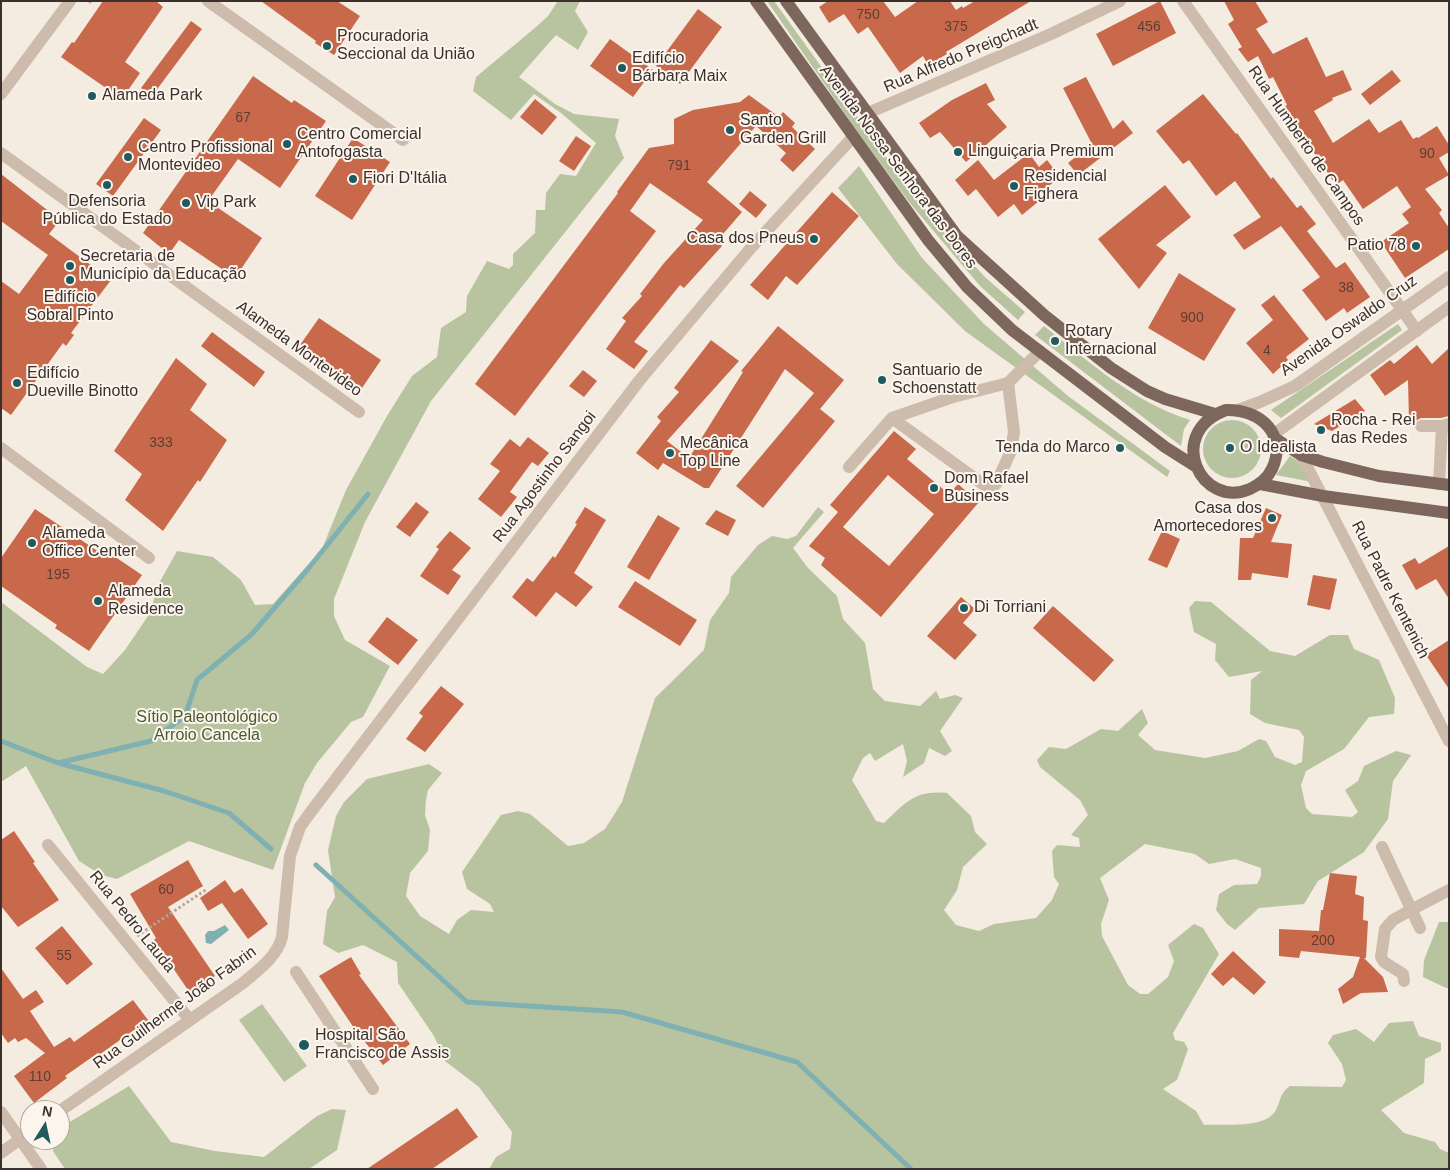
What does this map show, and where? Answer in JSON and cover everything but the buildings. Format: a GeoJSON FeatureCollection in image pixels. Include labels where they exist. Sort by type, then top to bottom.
{"type":"FeatureCollection","features":[{"type":"Feature","properties":{"kind":"main road","name":"Avenida Nossa Senhora das Dores"},"geometry":{"type":"LineString","coordinates":[[756,1],[928,240],[967,287],[1012,330],[1165,447],[1195,466]]}},
{"type":"Feature","properties":{"kind":"main road","name":"Avenida Nossa Senhora das Dores"},"geometry":{"type":"LineString","coordinates":[[786,1],[957,236],[1044,315],[1111,368],[1147,391],[1165,399],[1215,414]]}},
{"type":"Feature","properties":{"kind":"main road"},"geometry":{"type":"LineString","coordinates":[[1275,437],[1275,462],[1269,474],[1260,484],[1242,492],[1223,491],[1206,482],[1195,466],[1192,451],[1195,436],[1203,423],[1215,414],[1226,410],[1238,410],[1256,416],[1275,437],[1301,454],[1323,462],[1379,476],[1444,484]]}},
{"type":"Feature","properties":{"kind":"main road"},"geometry":{"type":"LineString","coordinates":[[1260,484],[1323,496],[1449,513]]}},
{"type":"Feature","properties":{"kind":"street"},"geometry":{"type":"LineString","coordinates":[[1,94],[70,1]]}},
{"type":"Feature","properties":{"kind":"street"},"geometry":{"type":"LineString","coordinates":[[208,1],[403,140]]}},
{"type":"Feature","properties":{"kind":"street","name":"Rua Alfredo Preigchadt"},"geometry":{"type":"LineString","coordinates":[[868,114],[1051,34],[1120,1]]}},
{"type":"Feature","properties":{"kind":"street","name":"Rua Humberto de Campos"},"geometry":{"type":"LineString","coordinates":[[1183,1],[1417,331]]}},
{"type":"Feature","properties":{"kind":"street","name":"Rua Agostinho Sangoi"},"geometry":{"type":"LineString","coordinates":[[290,856],[300,827],[310,813],[639,381],[750,249],[853,137]]}},
{"type":"Feature","properties":{"kind":"street","name":"Alameda Montevideo"},"geometry":{"type":"LineString","coordinates":[[1,154],[359,412]]}},
{"type":"Feature","properties":{"kind":"street","name":"Avenida Oswaldo Cruz"},"geometry":{"type":"LineString","coordinates":[[1238,410],[1295,386],[1449,277]]}},
{"type":"Feature","properties":{"kind":"street"},"geometry":{"type":"LineString","coordinates":[[1275,437],[1449,307]]}},
{"type":"Feature","properties":{"kind":"street"},"geometry":{"type":"LineString","coordinates":[[849,467],[892,418],[954,397],[1008,383],[1040,351]]}},
{"type":"Feature","properties":{"kind":"street"},"geometry":{"type":"LineString","coordinates":[[892,418],[984,485],[991,486],[996,484],[1011,451],[1014,432],[1008,383]]}},
{"type":"Feature","properties":{"kind":"street"},"geometry":{"type":"LineString","coordinates":[[1421,426],[1445,425],[1444,484]]}},
{"type":"Feature","properties":{"kind":"street"},"geometry":{"type":"LineString","coordinates":[[1,448],[149,558]]}},
{"type":"Feature","properties":{"kind":"street","name":"Rua Padre Kentenich"},"geometry":{"type":"LineString","coordinates":[[1301,454],[1449,741]]}},
{"type":"Feature","properties":{"kind":"street","name":"Rua Pedro Lauda"},"geometry":{"type":"LineString","coordinates":[[48,845],[190,1020]]}},
{"type":"Feature","properties":{"kind":"street"},"geometry":{"type":"LineString","coordinates":[[1382,847],[1420,928]]}},
{"type":"Feature","properties":{"kind":"street","name":"Rua Guilherme João Fabrin"},"geometry":{"type":"LineString","coordinates":[[70,1105],[262,968],[280,946],[290,856]]}},
{"type":"Feature","properties":{"kind":"street"},"geometry":{"type":"LineString","coordinates":[[1404,981],[1403,974],[1384,962],[1381,957],[1385,928],[1393,920],[1449,890]]}},
{"type":"Feature","properties":{"kind":"street"},"geometry":{"type":"LineString","coordinates":[[296,972],[373,1089]]}},
{"type":"Feature","properties":{"kind":"street"},"geometry":{"type":"LineString","coordinates":[[1,1112],[20,1131]]}},
{"type":"Feature","properties":{"kind":"street"},"geometry":{"type":"LineString","coordinates":[[1,1153],[20,1140]]}},
{"type":"Feature","properties":{"kind":"street"},"geometry":{"type":"LineString","coordinates":[[32,1150],[41,1169]]}},
{"type":"Feature","properties":{"kind":"path"},"geometry":{"type":"LineString","coordinates":[[127,942],[207,889]]}},
{"type":"Feature","properties":{"kind":"green space","name":"Sítio Paleontológico Arroio Cancela"},"geometry":{"type":"Polygon","coordinates":[[[558,1],[580,1],[575,11],[588,32],[578,50],[556,35],[519,77],[555,104],[574,114],[619,119],[615,136],[624,158],[431,401],[365,522],[334,599],[334,616],[345,640],[390,666],[363,717],[351,722],[317,763],[305,783],[273,870],[189,841],[117,879],[101,875],[79,861],[26,766],[1,782],[1,602],[87,667],[103,674],[125,650],[150,613],[158,585],[177,551],[213,557],[241,580],[255,605],[273,604],[322,549],[346,490],[387,416],[412,376],[437,357],[441,328],[466,312],[467,296],[487,261],[509,269],[513,265],[513,254],[535,233],[536,210],[545,210],[546,193],[560,174],[576,176],[596,143],[561,113],[534,94],[511,120],[473,91],[476,77],[548,16],[558,1]]]}},
{"type":"Feature","properties":{"kind":"green space"},"geometry":{"type":"Polygon","coordinates":[[[767,1],[774,1],[915,197],[946,235],[986,278],[1025,312],[1018,320],[980,286],[909,202],[852,124],[767,1]]]}},
{"type":"Feature","properties":{"kind":"green space"},"geometry":{"type":"Polygon","coordinates":[[[859,166],[922,258],[984,324],[1068,396],[1170,471],[1167,477],[965,331],[897,264],[838,188],[859,166]]]}},
{"type":"Feature","properties":{"kind":"green space"},"geometry":{"type":"Polygon","coordinates":[[[1398,324],[1402,330],[1281,418],[1271,410],[1398,324]]]}},
{"type":"Feature","properties":{"kind":"green space"},"geometry":{"type":"Polygon","coordinates":[[[1044,326],[1113,380],[1150,403],[1190,420],[1184,429],[1181,446],[1035,335],[1044,326]]]}},
{"type":"Feature","properties":{"kind":"green space"},"geometry":{"type":"Polygon","coordinates":[[[1232,420],[1243,422],[1253,428],[1259,438],[1261,449],[1259,460],[1253,470],[1243,476],[1232,478],[1221,476],[1211,470],[1205,460],[1203,449],[1205,438],[1211,428],[1221,422],[1232,420]]]}},
{"type":"Feature","properties":{"kind":"green space"},"geometry":{"type":"Polygon","coordinates":[[[1290,456],[1298,461],[1312,482],[1276,475],[1290,456]]]}},
{"type":"Feature","properties":{"kind":"green space"},"geometry":{"type":"Polygon","coordinates":[[[818,507],[824,512],[793,548],[808,568],[837,596],[843,619],[865,643],[873,689],[885,701],[920,706],[936,691],[940,699],[955,695],[963,698],[940,731],[952,751],[945,756],[929,748],[924,763],[903,777],[907,761],[903,744],[875,761],[870,753],[863,758],[852,780],[876,821],[884,823],[905,803],[927,793],[947,793],[971,816],[975,832],[987,844],[963,867],[957,890],[944,910],[956,925],[979,931],[994,924],[1036,918],[1052,900],[1059,884],[1054,877],[1052,851],[1057,845],[1080,847],[1079,838],[1071,835],[1088,815],[1080,800],[1040,767],[1037,760],[1049,747],[1066,749],[1101,729],[1118,731],[1142,709],[1148,723],[1138,735],[1155,750],[1205,758],[1238,751],[1259,739],[1266,741],[1275,757],[1295,765],[1302,762],[1304,737],[1299,730],[1265,723],[1250,714],[1251,680],[1262,671],[1229,677],[1215,660],[1216,644],[1194,632],[1189,608],[1195,601],[1211,602],[1270,651],[1295,656],[1330,635],[1348,635],[1354,649],[1379,660],[1395,698],[1394,714],[1369,717],[1344,749],[1306,771],[1301,785],[1306,808],[1312,814],[1352,817],[1358,812],[1345,790],[1358,781],[1364,766],[1396,751],[1411,755],[1393,781],[1388,819],[1364,852],[1318,881],[1304,904],[1259,908],[1235,930],[1227,924],[1216,910],[1219,894],[1234,885],[1257,884],[1261,876],[1261,868],[1235,859],[1209,864],[1195,854],[1145,844],[1100,878],[1109,900],[1101,924],[1102,936],[1128,985],[1140,994],[1148,994],[1168,977],[1174,961],[1168,945],[1194,924],[1203,928],[1219,954],[1173,1033],[1175,1040],[1184,1042],[1188,1049],[1177,1080],[1163,1089],[1196,1111],[1204,1125],[1250,1124],[1266,1119],[1275,1112],[1283,1093],[1290,1086],[1342,1087],[1346,1080],[1342,1064],[1328,1043],[1333,1035],[1356,1029],[1374,1042],[1389,1023],[1413,1021],[1419,1036],[1441,1043],[1441,1051],[1425,1059],[1424,1083],[1381,1110],[1404,1133],[1435,1142],[1440,1149],[1449,1153],[1449,1169],[489,1169],[496,1157],[510,1149],[512,1132],[479,1087],[445,1061],[434,1036],[398,983],[397,962],[363,945],[338,953],[323,944],[327,911],[335,897],[328,850],[336,816],[344,802],[367,779],[429,764],[442,773],[428,790],[425,815],[430,830],[428,851],[410,873],[406,896],[420,916],[449,934],[457,920],[471,910],[494,912],[490,904],[467,889],[462,872],[501,815],[518,811],[530,814],[568,846],[584,843],[605,829],[622,802],[655,698],[704,650],[710,620],[729,593],[731,577],[758,545],[772,536],[787,539],[796,536],[818,507]]]}},
{"type":"Feature","properties":{"kind":"green space"},"geometry":{"type":"Polygon","coordinates":[[[1439,922],[1449,922],[1449,988],[1423,977],[1424,960],[1439,922]]]}},
{"type":"Feature","properties":{"kind":"green space"},"geometry":{"type":"Polygon","coordinates":[[[262,1004],[307,1066],[284,1082],[239,1020],[262,1004]]]}},
{"type":"Feature","properties":{"kind":"green space"},"geometry":{"type":"Polygon","coordinates":[[[129,1086],[171,1142],[215,1151],[264,1157],[317,1116],[332,1109],[346,1110],[337,1150],[309,1169],[65,1169],[53,1151],[70,1150],[70,1122],[129,1086]]]}},
{"type":"Feature","properties":{"kind":"water"},"geometry":{"type":"Polygon","coordinates":[[[225,925],[229,930],[211,944],[206,943],[205,935],[208,931],[214,931],[225,925]]]}},
{"type":"Feature","properties":{"kind":"waterway"},"geometry":{"type":"LineString","coordinates":[[58,763],[151,741],[185,716],[197,680],[252,634],[308,569],[368,494]]}},
{"type":"Feature","properties":{"kind":"waterway"},"geometry":{"type":"LineString","coordinates":[[1,741],[58,763],[164,791],[229,813],[271,849]]}},
{"type":"Feature","properties":{"kind":"waterway"},"geometry":{"type":"LineString","coordinates":[[316,865],[467,1002],[622,1012],[797,1062],[911,1169]]}},
{"type":"Feature","properties":{"kind":"place","name":"Procuradoria Seccional da União"},"geometry":{"type":"Point","coordinates":[327,46]}},
{"type":"Feature","properties":{"kind":"place","name":"Edifício Bárbara Maix"},"geometry":{"type":"Point","coordinates":[622,68]}},
{"type":"Feature","properties":{"kind":"place","name":"Alameda Park"},"geometry":{"type":"Point","coordinates":[92,96]}},
{"type":"Feature","properties":{"kind":"place","name":"Santo Garden Grill"},"geometry":{"type":"Point","coordinates":[730,130]}},
{"type":"Feature","properties":{"kind":"place","name":"Centro Comercial Antofogasta"},"geometry":{"type":"Point","coordinates":[287,144]}},
{"type":"Feature","properties":{"kind":"place","name":"Linguiçaria Premium"},"geometry":{"type":"Point","coordinates":[958,152]}},
{"type":"Feature","properties":{"kind":"place","name":"Centro Profissional Montevideo"},"geometry":{"type":"Point","coordinates":[128,157]}},
{"type":"Feature","properties":{"kind":"place","name":"Fiori D'Itália"},"geometry":{"type":"Point","coordinates":[353,179]}},
{"type":"Feature","properties":{"kind":"place","name":"Defensoria Pública do Estado"},"geometry":{"type":"Point","coordinates":[107,185]}},
{"type":"Feature","properties":{"kind":"place","name":"Residencial Fighera"},"geometry":{"type":"Point","coordinates":[1014,186]}},
{"type":"Feature","properties":{"kind":"place","name":"Vip Park"},"geometry":{"type":"Point","coordinates":[186,203]}},
{"type":"Feature","properties":{"kind":"place","name":"Casa dos Pneus"},"geometry":{"type":"Point","coordinates":[814,239]}},
{"type":"Feature","properties":{"kind":"place","name":"Patio 78"},"geometry":{"type":"Point","coordinates":[1416,246]}},
{"type":"Feature","properties":{"kind":"place","name":"Secretaria de Município da Educação"},"geometry":{"type":"Point","coordinates":[70,266]}},
{"type":"Feature","properties":{"kind":"place","name":"Edifício Sobral Pinto"},"geometry":{"type":"Point","coordinates":[70,280]}},
{"type":"Feature","properties":{"kind":"place","name":"Rotary Internacional"},"geometry":{"type":"Point","coordinates":[1055,341]}},
{"type":"Feature","properties":{"kind":"place","name":"Santuario de Schoenstatt"},"geometry":{"type":"Point","coordinates":[882,380]}},
{"type":"Feature","properties":{"kind":"place","name":"Edifício Dueville Binotto"},"geometry":{"type":"Point","coordinates":[17,383]}},
{"type":"Feature","properties":{"kind":"place","name":"Rocha - Rei das Redes"},"geometry":{"type":"Point","coordinates":[1321,430]}},
{"type":"Feature","properties":{"kind":"place","name":"Tenda do Marco"},"geometry":{"type":"Point","coordinates":[1120,448]}},
{"type":"Feature","properties":{"kind":"place","name":"O Idealista"},"geometry":{"type":"Point","coordinates":[1230,448]}},
{"type":"Feature","properties":{"kind":"place","name":"Mecânica Top Line"},"geometry":{"type":"Point","coordinates":[670,453]}},
{"type":"Feature","properties":{"kind":"place","name":"Dom Rafael Business"},"geometry":{"type":"Point","coordinates":[934,488]}},
{"type":"Feature","properties":{"kind":"place","name":"Casa dos Amortecedores"},"geometry":{"type":"Point","coordinates":[1272,518]}},
{"type":"Feature","properties":{"kind":"place","name":"Alameda Office Center"},"geometry":{"type":"Point","coordinates":[32,543]}},
{"type":"Feature","properties":{"kind":"place","name":"Alameda Residence"},"geometry":{"type":"Point","coordinates":[98,601]}},
{"type":"Feature","properties":{"kind":"place","name":"Di Torriani"},"geometry":{"type":"Point","coordinates":[964,608]}},
{"type":"Feature","properties":{"kind":"place","name":"Hospital São Francisco de Assis"},"geometry":{"type":"Point","coordinates":[304,1045]}}]}
